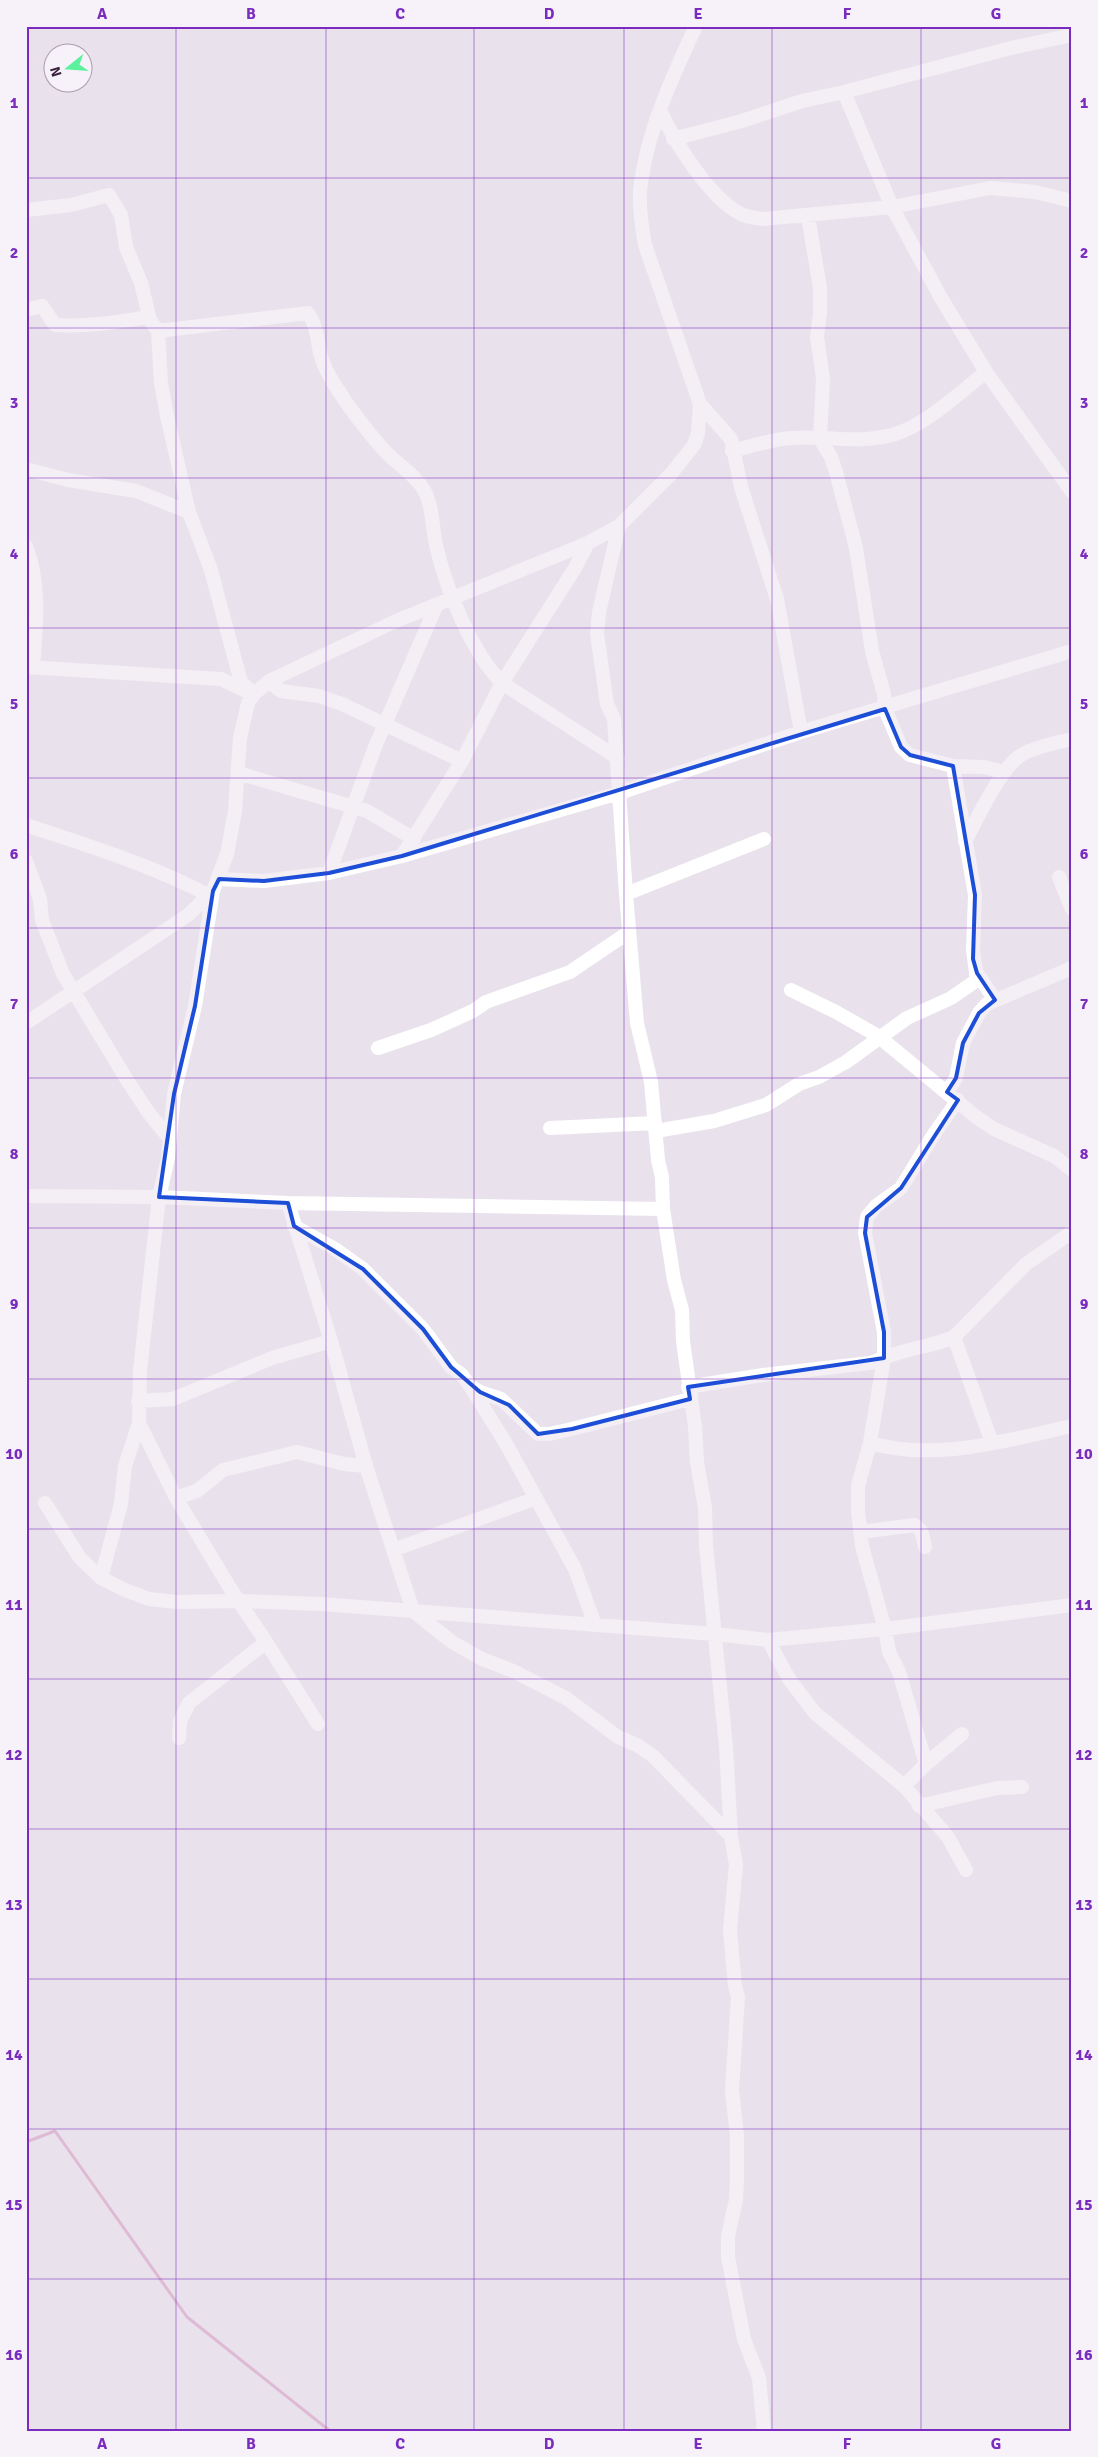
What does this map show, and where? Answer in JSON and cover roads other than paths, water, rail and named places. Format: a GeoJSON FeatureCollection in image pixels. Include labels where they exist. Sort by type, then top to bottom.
{"type":"FeatureCollection","features":[{"type":"Feature","properties":{"kind":"street"},"geometry":{"type":"LineString","coordinates":[[696,26],[660,110],[640,192],[640,220],[645,246],[700,404],[731,439],[741,487],[777,599],[801,732]]}},
{"type":"Feature","properties":{"kind":"street"},"geometry":{"type":"LineString","coordinates":[[673,139],[742,121],[802,101],[844,92],[1011,48],[1072,35]]}},
{"type":"Feature","properties":{"kind":"street"},"geometry":{"type":"LineString","coordinates":[[844,92],[892,207],[941,298],[986,372],[1072,492]]}},
{"type":"Feature","properties":{"kind":"street"},"geometry":{"type":"LineString","coordinates":[[660,110],[673,139],[705,180],[728,206],[744,215],[762,219],[892,207],[990,188],[1035,192],[1072,202]]}},
{"type":"Feature","properties":{"kind":"street"},"geometry":{"type":"LineString","coordinates":[[26,210],[71,205],[108,195],[121,215],[126,247],[141,283],[149,317],[158,331],[161,382],[189,512],[210,567],[241,682],[254,694]]}},
{"type":"Feature","properties":{"kind":"street"},"geometry":{"type":"LineString","coordinates":[[808,216],[820,288],[820,313],[817,337],[823,379],[820,439],[831,457],[836,472],[856,548],[872,651],[884,694],[885,709],[900,747],[910,755],[953,766],[984,767],[1004,772]]}},
{"type":"Feature","properties":{"kind":"street"},"geometry":{"type":"LineString","coordinates":[[26,310],[42,306],[55,325],[68,326],[94,325],[149,317]]}},
{"type":"Feature","properties":{"kind":"street"},"geometry":{"type":"LineString","coordinates":[[158,331],[308,314],[317,330],[324,365],[337,389],[384,451],[416,478],[424,489],[428,500],[436,545],[454,597],[474,646],[487,667],[502,683],[618,758]]}},
{"type":"Feature","properties":{"kind":"street"},"geometry":{"type":"LineString","coordinates":[[732,451],[792,438],[866,440],[896,434],[928,416],[986,372]]}},
{"type":"Feature","properties":{"kind":"street"},"geometry":{"type":"LineString","coordinates":[[101,1578],[121,1504],[126,1466],[139,1423],[138,1401],[159,1197],[170,1139],[174,1094],[195,1006],[214,889],[235,811],[240,738],[248,703],[254,694],[269,681],[437,604],[588,543],[619,526],[651,496],[694,445],[698,433],[700,404]]}},
{"type":"Feature","properties":{"kind":"street"},"geometry":{"type":"LineString","coordinates":[[26,469],[68,480],[136,491],[189,512]]}},
{"type":"Feature","properties":{"kind":"street"},"geometry":{"type":"LineString","coordinates":[[619,526],[599,612],[597,634],[607,704],[614,720],[618,758],[626,894],[637,1023],[644,1048],[656,1127],[663,1183],[663,1209],[674,1280],[682,1310],[697,1462],[705,1508],[706,1546],[726,1747],[731,1836],[736,1866],[730,1930],[738,2005],[732,2090],[738,2136],[738,2160],[736,2200],[728,2236],[728,2257],[744,2339],[759,2378],[764,2431]]}},
{"type":"Feature","properties":{"kind":"street"},"geometry":{"type":"LineString","coordinates":[[402,856],[462,761],[502,683],[575,568],[588,543]]}},
{"type":"Feature","properties":{"kind":"street"},"geometry":{"type":"LineString","coordinates":[[26,546],[35,576],[37,605],[30,667],[221,680],[254,694]]}},
{"type":"Feature","properties":{"kind":"street"},"geometry":{"type":"LineString","coordinates":[[328,873],[352,806],[437,604]]}},
{"type":"Feature","properties":{"kind":"street"},"geometry":{"type":"LineString","coordinates":[[26,825],[111,854],[190,885],[214,889],[264,880],[328,873],[402,856],[619,793],[801,732],[885,709],[1072,651]]}},
{"type":"Feature","properties":{"kind":"street"},"geometry":{"type":"LineString","coordinates":[[269,681],[282,691],[319,696],[342,704],[462,761]]}},
{"type":"Feature","properties":{"kind":"street"},"geometry":{"type":"LineString","coordinates":[[965,841],[1004,772],[1022,754],[1072,739]]}},
{"type":"Feature","properties":{"kind":"street"},"geometry":{"type":"LineString","coordinates":[[550,1128],[656,1127],[714,1121],[766,1105],[798,1084],[819,1077],[846,1062],[878,1036],[907,1018],[951,998],[977,980],[973,950],[975,894],[953,766]]}},
{"type":"Feature","properties":{"kind":"street"},"geometry":{"type":"LineString","coordinates":[[238,773],[367,811],[414,839]]}},
{"type":"Feature","properties":{"kind":"street"},"geometry":{"type":"LineString","coordinates":[[626,894],[764,839]]}},
{"type":"Feature","properties":{"kind":"street"},"geometry":{"type":"LineString","coordinates":[[26,861],[40,898],[42,920],[63,974],[132,1088],[148,1112],[170,1139]]}},
{"type":"Feature","properties":{"kind":"street"},"geometry":{"type":"LineString","coordinates":[[1059,877],[1072,909]]}},
{"type":"Feature","properties":{"kind":"street"},"geometry":{"type":"LineString","coordinates":[[26,1023],[188,915],[214,889]]}},
{"type":"Feature","properties":{"kind":"street"},"geometry":{"type":"LineString","coordinates":[[378,1048],[431,1030],[473,1011],[486,1002],[570,972],[629,932]]}},
{"type":"Feature","properties":{"kind":"street"},"geometry":{"type":"LineString","coordinates":[[947,1092],[956,1078],[963,1043],[979,1013],[995,1000],[1072,968]]}},
{"type":"Feature","properties":{"kind":"street"},"geometry":{"type":"LineString","coordinates":[[976,973],[995,1000]]}},
{"type":"Feature","properties":{"kind":"street"},"geometry":{"type":"LineString","coordinates":[[791,990],[836,1012],[878,1036],[994,1129],[1054,1156],[1072,1170]]}},
{"type":"Feature","properties":{"kind":"street"},"geometry":{"type":"LineString","coordinates":[[926,1764],[899,1672],[889,1652],[885,1629],[864,1555],[858,1511],[858,1486],[870,1443],[884,1358],[884,1332],[865,1233],[867,1216],[876,1206],[901,1188],[934,1134],[958,1100]]}},
{"type":"Feature","properties":{"kind":"street"},"geometry":{"type":"LineString","coordinates":[[26,1196],[159,1197],[288,1203],[663,1209]]}},
{"type":"Feature","properties":{"kind":"street"},"geometry":{"type":"LineString","coordinates":[[288,1203],[331,1341],[366,1466],[413,1611],[452,1642],[482,1659],[513,1671],[566,1698],[618,1737],[637,1745],[653,1756],[731,1836]]}},
{"type":"Feature","properties":{"kind":"street"},"geometry":{"type":"LineString","coordinates":[[294,1226],[335,1249],[364,1269],[423,1329],[451,1367],[462,1375],[505,1442],[534,1498],[575,1569],[594,1625]]}},
{"type":"Feature","properties":{"kind":"street"},"geometry":{"type":"LineString","coordinates":[[470,1386],[501,1399],[538,1434],[549,1434],[572,1429],[689,1393],[763,1375],[870,1363],[898,1352],[938,1344],[954,1337],[1026,1264],[1072,1232]]}},
{"type":"Feature","properties":{"kind":"street"},"geometry":{"type":"LineString","coordinates":[[954,1337],[992,1443]]}},
{"type":"Feature","properties":{"kind":"street"},"geometry":{"type":"LineString","coordinates":[[138,1401],[173,1399],[272,1358],[331,1341]]}},
{"type":"Feature","properties":{"kind":"street"},"geometry":{"type":"LineString","coordinates":[[139,1423],[176,1498],[318,1724]]}},
{"type":"Feature","properties":{"kind":"street"},"geometry":{"type":"LineString","coordinates":[[870,1443],[890,1449],[935,1451],[992,1443],[1072,1426]]}},
{"type":"Feature","properties":{"kind":"street"},"geometry":{"type":"LineString","coordinates":[[176,1498],[197,1491],[223,1470],[297,1452],[344,1464],[366,1466]]}},
{"type":"Feature","properties":{"kind":"street"},"geometry":{"type":"LineString","coordinates":[[393,1550],[534,1498]]}},
{"type":"Feature","properties":{"kind":"street"},"geometry":{"type":"LineString","coordinates":[[45,1504],[80,1558],[101,1578],[149,1599],[177,1602],[239,1600],[413,1611],[715,1634],[768,1640],[885,1629],[1072,1605]]}},
{"type":"Feature","properties":{"kind":"street"},"geometry":{"type":"LineString","coordinates":[[861,1532],[914,1526],[918,1527],[921,1532],[925,1547]]}},
{"type":"Feature","properties":{"kind":"street"},"geometry":{"type":"LineString","coordinates":[[768,1640],[789,1679],[815,1713],[904,1786],[948,1838],[966,1870]]}},
{"type":"Feature","properties":{"kind":"street"},"geometry":{"type":"LineString","coordinates":[[179,1738],[180,1721],[190,1703],[266,1642]]}},
{"type":"Feature","properties":{"kind":"street"},"geometry":{"type":"LineString","coordinates":[[904,1786],[926,1764],[962,1734]]}},
{"type":"Feature","properties":{"kind":"street"},"geometry":{"type":"LineString","coordinates":[[919,1806],[998,1788],[1022,1787]]}},
{"type":"Feature","properties":{"kind":"waterway"},"geometry":{"type":"LineString","coordinates":[[26,2142],[55,2131],[187,2317],[330,2431]]}}]}
